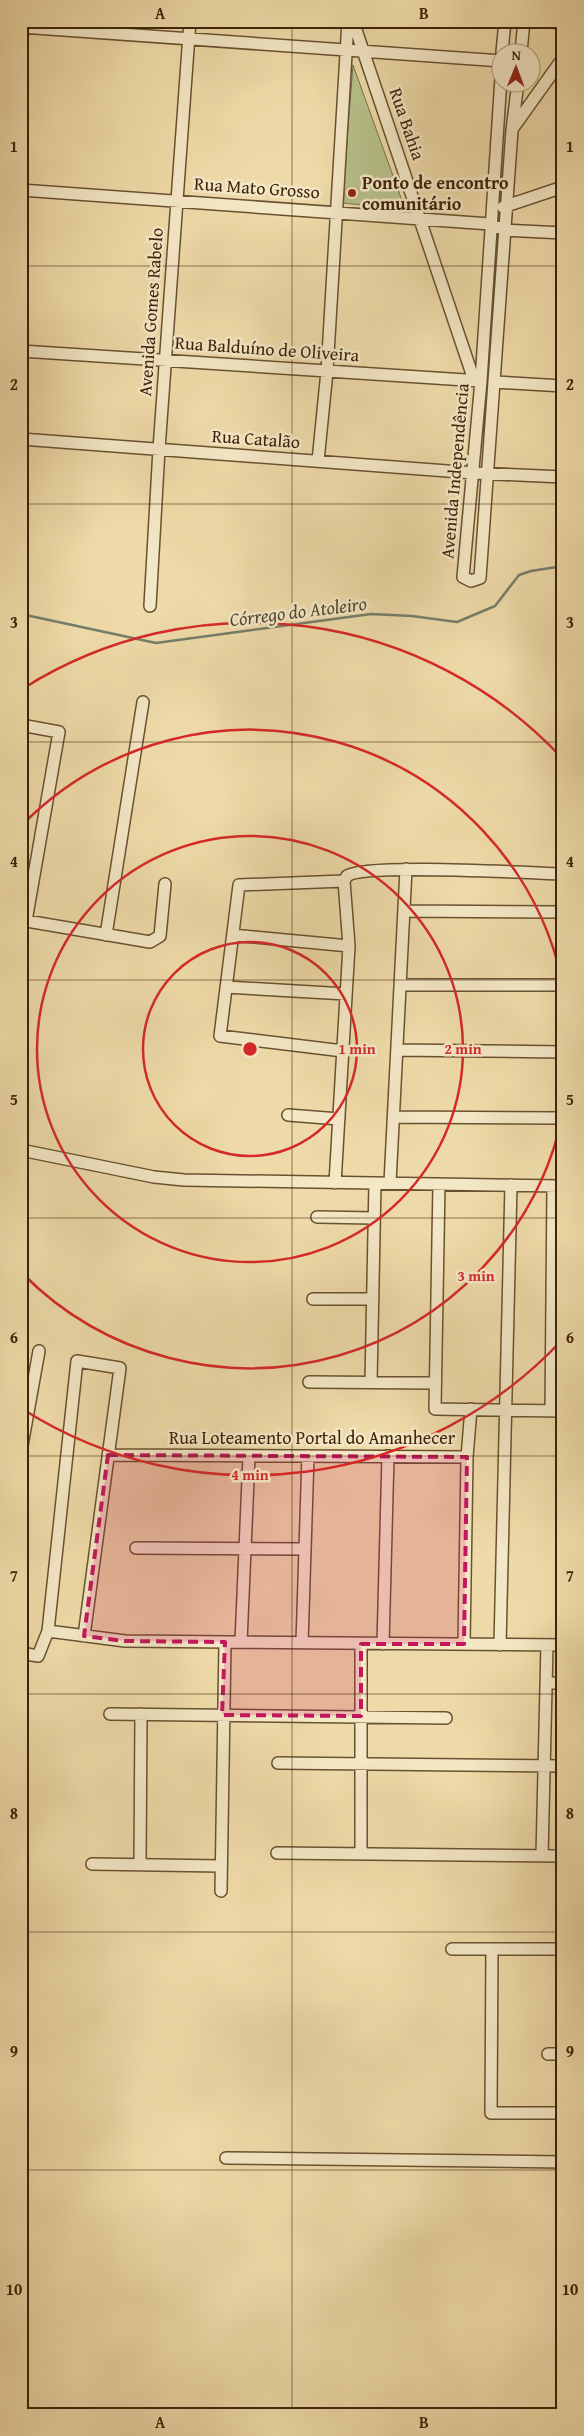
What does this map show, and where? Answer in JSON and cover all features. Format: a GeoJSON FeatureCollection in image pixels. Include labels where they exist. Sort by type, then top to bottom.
{"type":"FeatureCollection","features":[{"type":"Feature","properties":{"kind":"street","name":"Avenida Gomes Rabelo"},"geometry":{"type":"LineString","coordinates":[[150,606],[159,449],[190,21]]}},
{"type":"Feature","properties":{"kind":"street"},"geometry":{"type":"LineString","coordinates":[[318,461],[327,371],[348,21]]}},
{"type":"Feature","properties":{"kind":"street","name":"Rua Bahia"},"geometry":{"type":"LineString","coordinates":[[353,21],[478,380]]}},
{"type":"Feature","properties":{"kind":"street","name":"Avenida Independência"},"geometry":{"type":"LineString","coordinates":[[503,42],[505,21]]}},
{"type":"Feature","properties":{"kind":"street"},"geometry":{"type":"LineString","coordinates":[[522,42],[524,21]]}},
{"type":"Feature","properties":{"kind":"street"},"geometry":{"type":"LineString","coordinates":[[554,21],[563,26]]}},
{"type":"Feature","properties":{"kind":"street"},"geometry":{"type":"LineString","coordinates":[[21,45],[22,25],[189,39],[492,56]]}},
{"type":"Feature","properties":{"kind":"street"},"geometry":{"type":"LineString","coordinates":[[512,130],[563,58]]}},
{"type":"Feature","properties":{"kind":"street","name":"Avenida Independência"},"geometry":{"type":"LineString","coordinates":[[500,92],[478,380],[474,473],[463,577],[471,581],[480,578],[512,130],[517,92]]}},
{"type":"Feature","properties":{"kind":"street"},"geometry":{"type":"LineString","coordinates":[[492,208],[508,207],[563,187]]}},
{"type":"Feature","properties":{"kind":"street","name":"Rua Mato Grosso"},"geometry":{"type":"LineString","coordinates":[[21,190],[490,224],[505,230],[563,233]]}},
{"type":"Feature","properties":{"kind":"street","name":"Rua Balduíno de Oliveira"},"geometry":{"type":"LineString","coordinates":[[21,351],[478,380]]}},
{"type":"Feature","properties":{"kind":"street"},"geometry":{"type":"LineString","coordinates":[[495,382],[563,386]]}},
{"type":"Feature","properties":{"kind":"street","name":"Rua Catalão"},"geometry":{"type":"LineString","coordinates":[[21,439],[474,473],[563,477]]}},
{"type":"Feature","properties":{"kind":"street"},"geometry":{"type":"LineString","coordinates":[[106,935],[143,702]]}},
{"type":"Feature","properties":{"kind":"street"},"geometry":{"type":"LineString","coordinates":[[21,725],[59,732],[23,921],[150,942],[155,941],[160,936],[162,927],[165,884]]}},
{"type":"Feature","properties":{"kind":"street"},"geometry":{"type":"LineString","coordinates":[[335,1183],[349,946],[344,881],[347,876],[359,870],[406,869],[563,874]]}},
{"type":"Feature","properties":{"kind":"street"},"geometry":{"type":"LineString","coordinates":[[390,1183],[406,869]]}},
{"type":"Feature","properties":{"kind":"street"},"geometry":{"type":"LineString","coordinates":[[343,1051],[220,1036],[239,884],[344,881]]}},
{"type":"Feature","properties":{"kind":"street"},"geometry":{"type":"LineString","coordinates":[[405,911],[563,912]]}},
{"type":"Feature","properties":{"kind":"street"},"geometry":{"type":"LineString","coordinates":[[232,935],[349,946]]}},
{"type":"Feature","properties":{"kind":"street"},"geometry":{"type":"LineString","coordinates":[[401,985],[563,985]]}},
{"type":"Feature","properties":{"kind":"street"},"geometry":{"type":"LineString","coordinates":[[226,986],[346,994]]}},
{"type":"Feature","properties":{"kind":"street"},"geometry":{"type":"LineString","coordinates":[[398,1050],[563,1052]]}},
{"type":"Feature","properties":{"kind":"street"},"geometry":{"type":"LineString","coordinates":[[288,1115],[339,1119]]}},
{"type":"Feature","properties":{"kind":"street"},"geometry":{"type":"LineString","coordinates":[[394,1117],[563,1118]]}},
{"type":"Feature","properties":{"kind":"street"},"geometry":{"type":"LineString","coordinates":[[21,1150],[154,1177],[184,1180],[558,1186],[557,1411]]}},
{"type":"Feature","properties":{"kind":"street"},"geometry":{"type":"LineString","coordinates":[[371,1382],[375,1183]]}},
{"type":"Feature","properties":{"kind":"street"},"geometry":{"type":"LineString","coordinates":[[309,1382],[435,1383],[439,1184]]}},
{"type":"Feature","properties":{"kind":"street"},"geometry":{"type":"LineString","coordinates":[[500,1645],[511,1185]]}},
{"type":"Feature","properties":{"kind":"street"},"geometry":{"type":"LineString","coordinates":[[316,1217],[374,1218]]}},
{"type":"Feature","properties":{"kind":"street"},"geometry":{"type":"LineString","coordinates":[[313,1299],[373,1299]]}},
{"type":"Feature","properties":{"kind":"street"},"geometry":{"type":"LineString","coordinates":[[21,1450],[39,1351]]}},
{"type":"Feature","properties":{"kind":"street"},"geometry":{"type":"LineString","coordinates":[[21,1654],[38,1656],[48,1631],[77,1361],[120,1368],[84,1636]]}},
{"type":"Feature","properties":{"kind":"street","name":"Rua Loteamento Portal do Amanhecer"},"geometry":{"type":"LineString","coordinates":[[435,1383],[435,1409],[557,1411]]}},
{"type":"Feature","properties":{"kind":"street","name":"Rua Loteamento Portal do Amanhecer"},"geometry":{"type":"LineString","coordinates":[[108,1455],[467,1457],[471,1409]]}},
{"type":"Feature","properties":{"kind":"street"},"geometry":{"type":"LineString","coordinates":[[241,1642],[249,1456]]}},
{"type":"Feature","properties":{"kind":"street"},"geometry":{"type":"LineString","coordinates":[[302,1643],[308,1456]]}},
{"type":"Feature","properties":{"kind":"street"},"geometry":{"type":"LineString","coordinates":[[383,1644],[388,1456]]}},
{"type":"Feature","properties":{"kind":"street"},"geometry":{"type":"LineString","coordinates":[[464,1644],[467,1457]]}},
{"type":"Feature","properties":{"kind":"street"},"geometry":{"type":"LineString","coordinates":[[136,1548],[305,1549]]}},
{"type":"Feature","properties":{"kind":"street"},"geometry":{"type":"LineString","coordinates":[[48,1631],[125,1641],[563,1645]]}},
{"type":"Feature","properties":{"kind":"street"},"geometry":{"type":"LineString","coordinates":[[221,1891],[222,1714],[225,1642]]}},
{"type":"Feature","properties":{"kind":"street"},"geometry":{"type":"LineString","coordinates":[[361,1644],[361,1854]]}},
{"type":"Feature","properties":{"kind":"street"},"geometry":{"type":"LineString","coordinates":[[542,1856],[547,1645]]}},
{"type":"Feature","properties":{"kind":"street"},"geometry":{"type":"LineString","coordinates":[[546,1683],[563,1683]]}},
{"type":"Feature","properties":{"kind":"street"},"geometry":{"type":"LineString","coordinates":[[110,1714],[446,1718]]}},
{"type":"Feature","properties":{"kind":"street"},"geometry":{"type":"LineString","coordinates":[[140,1864],[141,1714]]}},
{"type":"Feature","properties":{"kind":"street"},"geometry":{"type":"LineString","coordinates":[[278,1763],[563,1766]]}},
{"type":"Feature","properties":{"kind":"street"},"geometry":{"type":"LineString","coordinates":[[277,1853],[563,1856]]}},
{"type":"Feature","properties":{"kind":"street"},"geometry":{"type":"LineString","coordinates":[[92,1864],[221,1866]]}},
{"type":"Feature","properties":{"kind":"street"},"geometry":{"type":"LineString","coordinates":[[452,1949],[563,1949]]}},
{"type":"Feature","properties":{"kind":"street"},"geometry":{"type":"LineString","coordinates":[[492,1949],[491,2113],[563,2114]]}},
{"type":"Feature","properties":{"kind":"street"},"geometry":{"type":"LineString","coordinates":[[548,2054],[563,2054]]}},
{"type":"Feature","properties":{"kind":"street"},"geometry":{"type":"LineString","coordinates":[[226,2158],[563,2162]]}},
{"type":"Feature","properties":{"kind":"highlighted area"},"geometry":{"type":"Polygon","coordinates":[[[108,1455],[467,1457],[464,1644],[361,1644],[361,1716],[222,1715],[225,1642],[125,1641],[84,1636],[108,1455]]]}},
{"type":"Feature","properties":{"kind":"green space"},"geometry":{"type":"Polygon","coordinates":[[[353,65],[405,209],[342,203],[353,65]]]}},
{"type":"Feature","properties":{"kind":"waterway","name":"Córrego do Atoleiro"},"geometry":{"type":"LineString","coordinates":[[21,614],[156,643],[371,614],[412,616],[457,622],[495,606],[519,575],[531,571],[563,566]]}},
{"type":"Feature","properties":{"kind":"place","name":"Ponto de encontro comunitário"},"geometry":{"type":"Point","coordinates":[352,193]}}]}
